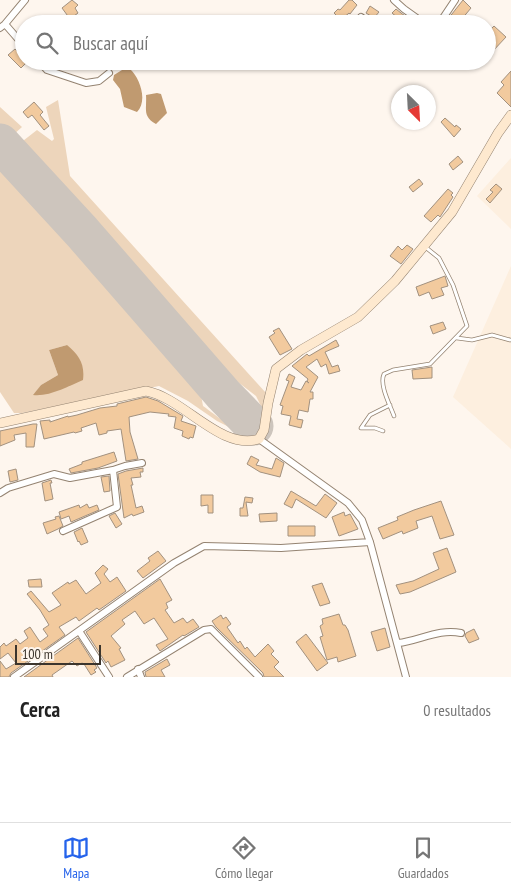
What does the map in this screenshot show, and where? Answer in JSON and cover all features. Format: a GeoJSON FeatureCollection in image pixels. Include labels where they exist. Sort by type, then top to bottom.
{"type":"FeatureCollection","features":[{"type":"Feature","properties":{"kind":"main road"},"geometry":{"type":"LineString","coordinates":[[0,423],[146,390],[159,393],[213,430],[241,441],[250,442],[259,439],[264,430],[276,369],[301,350],[358,316],[396,281],[452,212],[498,133],[511,115]]}},
{"type":"Feature","properties":{"kind":"street"},"geometry":{"type":"LineString","coordinates":[[15,37],[3,26],[25,0]]}},
{"type":"Feature","properties":{"kind":"street"},"geometry":{"type":"LineString","coordinates":[[394,0],[412,15]]}},
{"type":"Feature","properties":{"kind":"street"},"geometry":{"type":"LineString","coordinates":[[445,15],[455,0]]}},
{"type":"Feature","properties":{"kind":"street"},"geometry":{"type":"LineString","coordinates":[[47,70],[86,83],[99,81],[109,73]]}},
{"type":"Feature","properties":{"kind":"street"},"geometry":{"type":"LineString","coordinates":[[259,439],[348,504],[362,520],[370,542],[406,677]]}},
{"type":"Feature","properties":{"kind":"street"},"geometry":{"type":"LineString","coordinates":[[0,493],[8,488],[54,474],[70,478],[142,463]]}},
{"type":"Feature","properties":{"kind":"street"},"geometry":{"type":"LineString","coordinates":[[63,531],[117,507],[113,470]]}},
{"type":"Feature","properties":{"kind":"street"},"geometry":{"type":"LineString","coordinates":[[14,677],[174,563],[204,546],[282,548],[370,542]]}},
{"type":"Feature","properties":{"kind":"street"},"geometry":{"type":"LineString","coordinates":[[127,677],[204,630],[211,629],[259,677]]}},
{"type":"Feature","properties":{"kind":"street"},"geometry":{"type":"LineString","coordinates":[[398,643],[411,642],[433,634],[451,631],[461,633]]}},
{"type":"Feature","properties":{"kind":"street"},"geometry":{"type":"LineString","coordinates":[[79,632],[109,677]]}},
{"type":"Feature","properties":{"kind":"street"},"geometry":{"type":"LineString","coordinates":[[138,669],[141,677]]}},
{"type":"Feature","properties":{"kind":"lane"},"geometry":{"type":"LineString","coordinates":[[394,416],[382,378],[384,374],[393,370],[430,364],[467,326],[453,285],[440,258],[424,246]]}},
{"type":"Feature","properties":{"kind":"lane"},"geometry":{"type":"LineString","coordinates":[[456,338],[472,340],[492,335],[510,340]]}},
{"type":"Feature","properties":{"kind":"lane"},"geometry":{"type":"LineString","coordinates":[[383,431],[375,428],[361,428],[370,416],[390,405]]}},
{"type":"Feature","properties":{"kind":"shaded area"},"geometry":{"type":"Polygon","coordinates":[[[122,70],[131,70],[134,73],[140,84],[142,96],[142,102],[137,112],[124,107],[120,89],[113,80],[114,75],[122,70]]]}},
{"type":"Feature","properties":{"kind":"shaded area"},"geometry":{"type":"Polygon","coordinates":[[[161,94],[167,113],[156,124],[147,115],[146,95],[161,94]]]}},
{"type":"Feature","properties":{"kind":"shaded area"},"geometry":{"type":"Polygon","coordinates":[[[58,100],[70,176],[266,393],[263,426],[256,431],[245,432],[233,429],[217,421],[188,401],[159,386],[22,413],[14,413],[0,392],[0,159],[198,379],[203,406],[237,427],[251,429],[259,426],[261,406],[256,396],[212,362],[0,127],[0,107],[22,127],[13,135],[19,144],[37,130],[52,141],[54,139],[46,107],[58,100]],[[67,345],[49,350],[58,375],[41,385],[34,395],[70,386],[67,345]]]}},
{"type":"Feature","properties":{"kind":"shaded area"},"geometry":{"type":"Polygon","coordinates":[[[511,158],[511,229],[477,196],[511,158]]]}},
{"type":"Feature","properties":{"kind":"shaded area"},"geometry":{"type":"Polygon","coordinates":[[[511,266],[511,449],[453,397],[511,266]]]}},
{"type":"Feature","properties":{"kind":"shaded area"},"geometry":{"type":"Polygon","coordinates":[[[67,345],[80,360],[83,369],[83,380],[52,393],[33,395],[41,385],[58,375],[49,350],[67,345]]]}},
{"type":"Feature","properties":{"kind":"building"},"geometry":{"type":"Polygon","coordinates":[[[72,0],[78,5],[75,8],[78,13],[67,15],[62,8],[72,0]]]}},
{"type":"Feature","properties":{"kind":"building"},"geometry":{"type":"Polygon","coordinates":[[[349,0],[352,0],[357,5],[350,14],[336,15],[334,13],[338,9],[340,10],[349,0]]]}},
{"type":"Feature","properties":{"kind":"building"},"geometry":{"type":"Polygon","coordinates":[[[463,0],[471,8],[465,15],[451,15],[463,0]]]}},
{"type":"Feature","properties":{"kind":"building"},"geometry":{"type":"Polygon","coordinates":[[[370,6],[379,12],[376,15],[366,13],[370,6]]]}},
{"type":"Feature","properties":{"kind":"building"},"geometry":{"type":"Polygon","coordinates":[[[396,9],[404,15],[394,15],[392,13],[396,9]]]}},
{"type":"Feature","properties":{"kind":"building"},"geometry":{"type":"Polygon","coordinates":[[[496,28],[506,37],[496,48],[496,28]]]}},
{"type":"Feature","properties":{"kind":"building"},"geometry":{"type":"Polygon","coordinates":[[[15,49],[15,62],[8,55],[15,49]]]}},
{"type":"Feature","properties":{"kind":"building"},"geometry":{"type":"Polygon","coordinates":[[[511,71],[511,107],[497,93],[504,85],[501,82],[511,71]]]}},
{"type":"Feature","properties":{"kind":"building"},"geometry":{"type":"Polygon","coordinates":[[[34,102],[43,112],[40,115],[49,126],[44,130],[32,115],[28,118],[23,112],[34,102]]]}},
{"type":"Feature","properties":{"kind":"building"},"geometry":{"type":"Polygon","coordinates":[[[445,118],[455,127],[456,125],[461,129],[454,137],[441,122],[445,118]]]}},
{"type":"Feature","properties":{"kind":"building"},"geometry":{"type":"Polygon","coordinates":[[[458,156],[463,162],[453,170],[449,164],[458,156]]]}},
{"type":"Feature","properties":{"kind":"building"},"geometry":{"type":"Polygon","coordinates":[[[419,179],[423,184],[413,192],[409,187],[419,179]]]}},
{"type":"Feature","properties":{"kind":"building"},"geometry":{"type":"Polygon","coordinates":[[[496,184],[502,189],[490,203],[486,199],[493,192],[490,190],[496,184]]]}},
{"type":"Feature","properties":{"kind":"building"},"geometry":{"type":"Polygon","coordinates":[[[448,189],[453,193],[451,195],[453,197],[440,217],[438,215],[431,222],[424,216],[448,189]]]}},
{"type":"Feature","properties":{"kind":"building"},"geometry":{"type":"Polygon","coordinates":[[[407,245],[413,249],[401,264],[390,256],[398,246],[402,250],[407,245]]]}},
{"type":"Feature","properties":{"kind":"building"},"geometry":{"type":"Polygon","coordinates":[[[445,276],[448,286],[441,288],[444,295],[432,299],[429,292],[419,296],[416,287],[445,276]]]}},
{"type":"Feature","properties":{"kind":"building"},"geometry":{"type":"Polygon","coordinates":[[[443,322],[446,329],[433,334],[430,326],[443,322]]]}},
{"type":"Feature","properties":{"kind":"building"},"geometry":{"type":"Polygon","coordinates":[[[279,328],[292,349],[280,355],[269,337],[275,333],[273,331],[279,328]]]}},
{"type":"Feature","properties":{"kind":"building"},"geometry":{"type":"Polygon","coordinates":[[[336,340],[339,346],[325,352],[332,367],[338,365],[340,371],[329,374],[326,364],[321,367],[317,359],[306,367],[318,377],[310,392],[313,392],[313,399],[310,399],[308,412],[299,410],[297,419],[303,420],[301,428],[289,425],[291,416],[281,414],[283,406],[280,405],[289,381],[286,380],[289,374],[295,377],[291,387],[301,390],[306,381],[309,383],[308,379],[292,366],[307,354],[309,356],[336,340]]]}},
{"type":"Feature","properties":{"kind":"building"},"geometry":{"type":"Polygon","coordinates":[[[432,367],[432,378],[413,379],[412,370],[432,367]]]}},
{"type":"Feature","properties":{"kind":"building"},"geometry":{"type":"Polygon","coordinates":[[[146,397],[158,401],[183,416],[181,421],[196,426],[193,438],[190,437],[189,439],[182,436],[183,431],[174,428],[176,417],[168,416],[169,414],[150,412],[129,417],[130,432],[138,459],[126,461],[121,429],[107,431],[107,433],[99,435],[96,423],[81,428],[82,431],[44,439],[40,421],[50,420],[50,422],[146,397]]]}},
{"type":"Feature","properties":{"kind":"building"},"geometry":{"type":"Polygon","coordinates":[[[37,424],[34,447],[26,447],[26,433],[14,435],[15,440],[0,446],[0,431],[37,424]]]}},
{"type":"Feature","properties":{"kind":"building"},"geometry":{"type":"Polygon","coordinates":[[[114,452],[117,461],[98,468],[71,473],[69,469],[82,464],[82,462],[114,452]]]}},
{"type":"Feature","properties":{"kind":"building"},"geometry":{"type":"Polygon","coordinates":[[[251,456],[259,460],[256,465],[272,469],[276,458],[284,463],[280,477],[260,472],[247,464],[251,456]]]}},
{"type":"Feature","properties":{"kind":"building"},"geometry":{"type":"Polygon","coordinates":[[[143,468],[143,472],[140,472],[141,477],[131,478],[133,485],[131,485],[136,508],[142,506],[144,512],[133,516],[132,514],[124,518],[118,474],[143,468]]]}},
{"type":"Feature","properties":{"kind":"building"},"geometry":{"type":"Polygon","coordinates":[[[16,469],[18,480],[10,482],[8,471],[16,469]]]}},
{"type":"Feature","properties":{"kind":"building"},"geometry":{"type":"Polygon","coordinates":[[[109,476],[110,491],[104,492],[101,477],[109,476]]]}},
{"type":"Feature","properties":{"kind":"building"},"geometry":{"type":"Polygon","coordinates":[[[51,480],[53,499],[45,501],[42,483],[51,480]]]}},
{"type":"Feature","properties":{"kind":"building"},"geometry":{"type":"Polygon","coordinates":[[[291,491],[316,506],[325,494],[337,503],[326,518],[296,499],[292,508],[284,504],[291,491]]]}},
{"type":"Feature","properties":{"kind":"building"},"geometry":{"type":"Polygon","coordinates":[[[201,495],[213,495],[213,513],[208,513],[208,505],[201,506],[201,495]]]}},
{"type":"Feature","properties":{"kind":"building"},"geometry":{"type":"Polygon","coordinates":[[[245,497],[253,498],[252,503],[246,502],[248,516],[240,516],[240,508],[243,508],[245,497]]]}},
{"type":"Feature","properties":{"kind":"building"},"geometry":{"type":"Polygon","coordinates":[[[441,501],[454,535],[440,539],[432,516],[416,521],[418,528],[403,534],[402,531],[383,539],[378,528],[398,520],[397,517],[441,501]]]}},
{"type":"Feature","properties":{"kind":"building"},"geometry":{"type":"Polygon","coordinates":[[[87,504],[89,508],[97,505],[99,510],[71,522],[69,516],[61,519],[59,512],[79,505],[80,508],[87,504]]]}},
{"type":"Feature","properties":{"kind":"building"},"geometry":{"type":"Polygon","coordinates":[[[344,512],[345,516],[350,514],[358,529],[339,536],[332,517],[344,512]]]}},
{"type":"Feature","properties":{"kind":"building"},"geometry":{"type":"Polygon","coordinates":[[[115,513],[122,524],[116,528],[109,516],[115,513]]]}},
{"type":"Feature","properties":{"kind":"building"},"geometry":{"type":"Polygon","coordinates":[[[277,513],[277,521],[260,522],[259,514],[277,513]]]}},
{"type":"Feature","properties":{"kind":"building"},"geometry":{"type":"Polygon","coordinates":[[[59,516],[63,526],[47,534],[43,523],[56,519],[55,517],[59,516]]]}},
{"type":"Feature","properties":{"kind":"building"},"geometry":{"type":"Polygon","coordinates":[[[288,526],[315,526],[315,536],[288,536],[288,526]]]}},
{"type":"Feature","properties":{"kind":"building"},"geometry":{"type":"Polygon","coordinates":[[[82,528],[88,542],[81,545],[74,532],[82,528]]]}},
{"type":"Feature","properties":{"kind":"building"},"geometry":{"type":"Polygon","coordinates":[[[447,548],[456,572],[410,592],[400,594],[396,585],[413,581],[439,569],[433,553],[447,548]]]}},
{"type":"Feature","properties":{"kind":"building"},"geometry":{"type":"Polygon","coordinates":[[[158,551],[166,561],[143,578],[137,571],[150,561],[148,558],[158,551]]]}},
{"type":"Feature","properties":{"kind":"building"},"geometry":{"type":"Polygon","coordinates":[[[103,565],[108,569],[104,574],[110,582],[117,577],[126,591],[79,621],[76,617],[59,627],[65,635],[11,673],[9,677],[0,677],[0,661],[6,669],[16,663],[8,653],[0,659],[0,647],[4,643],[6,646],[16,639],[20,644],[28,638],[24,631],[30,627],[40,642],[48,636],[43,629],[49,625],[27,594],[31,591],[49,612],[61,605],[52,593],[68,582],[69,584],[76,580],[86,594],[101,583],[95,573],[103,565]]]}},
{"type":"Feature","properties":{"kind":"building"},"geometry":{"type":"Polygon","coordinates":[[[41,579],[42,587],[29,587],[28,580],[41,579]]]}},
{"type":"Feature","properties":{"kind":"building"},"geometry":{"type":"Polygon","coordinates":[[[160,579],[172,600],[166,603],[168,608],[165,610],[174,623],[183,618],[187,623],[193,619],[199,627],[183,635],[160,651],[156,645],[168,639],[154,618],[144,624],[135,611],[122,620],[125,624],[111,636],[121,648],[119,649],[125,660],[111,667],[108,661],[106,663],[86,632],[160,579]]]}},
{"type":"Feature","properties":{"kind":"building"},"geometry":{"type":"Polygon","coordinates":[[[322,583],[330,603],[320,606],[312,586],[322,583]]]}},
{"type":"Feature","properties":{"kind":"building"},"geometry":{"type":"Polygon","coordinates":[[[339,614],[343,625],[348,630],[356,656],[338,662],[337,657],[327,660],[320,637],[323,636],[320,626],[323,624],[322,619],[339,614]]]}},
{"type":"Feature","properties":{"kind":"building"},"geometry":{"type":"Polygon","coordinates":[[[221,615],[223,619],[226,617],[231,624],[227,627],[238,643],[240,641],[245,649],[247,647],[255,657],[268,644],[274,651],[271,654],[279,662],[274,667],[284,677],[264,677],[263,673],[216,627],[212,621],[221,615]]]}},
{"type":"Feature","properties":{"kind":"building"},"geometry":{"type":"Polygon","coordinates":[[[385,628],[390,647],[377,651],[371,632],[385,628]]]}},
{"type":"Feature","properties":{"kind":"building"},"geometry":{"type":"Polygon","coordinates":[[[474,629],[479,639],[469,643],[465,636],[466,633],[474,629]]]}},
{"type":"Feature","properties":{"kind":"building"},"geometry":{"type":"Polygon","coordinates":[[[306,634],[328,663],[317,671],[296,642],[306,634]]]}},
{"type":"Feature","properties":{"kind":"building"},"geometry":{"type":"Polygon","coordinates":[[[78,638],[97,668],[94,670],[96,672],[91,675],[84,664],[82,663],[77,666],[72,661],[52,675],[53,677],[24,677],[78,638]]]}},
{"type":"Feature","properties":{"kind":"building"},"geometry":{"type":"Polygon","coordinates":[[[167,659],[170,665],[161,670],[165,677],[146,677],[145,672],[167,659]]]}},
{"type":"Feature","properties":{"kind":"runway"},"geometry":{"type":"LineString","coordinates":[[0,143],[82,232],[223,394],[254,426]]}}]}
